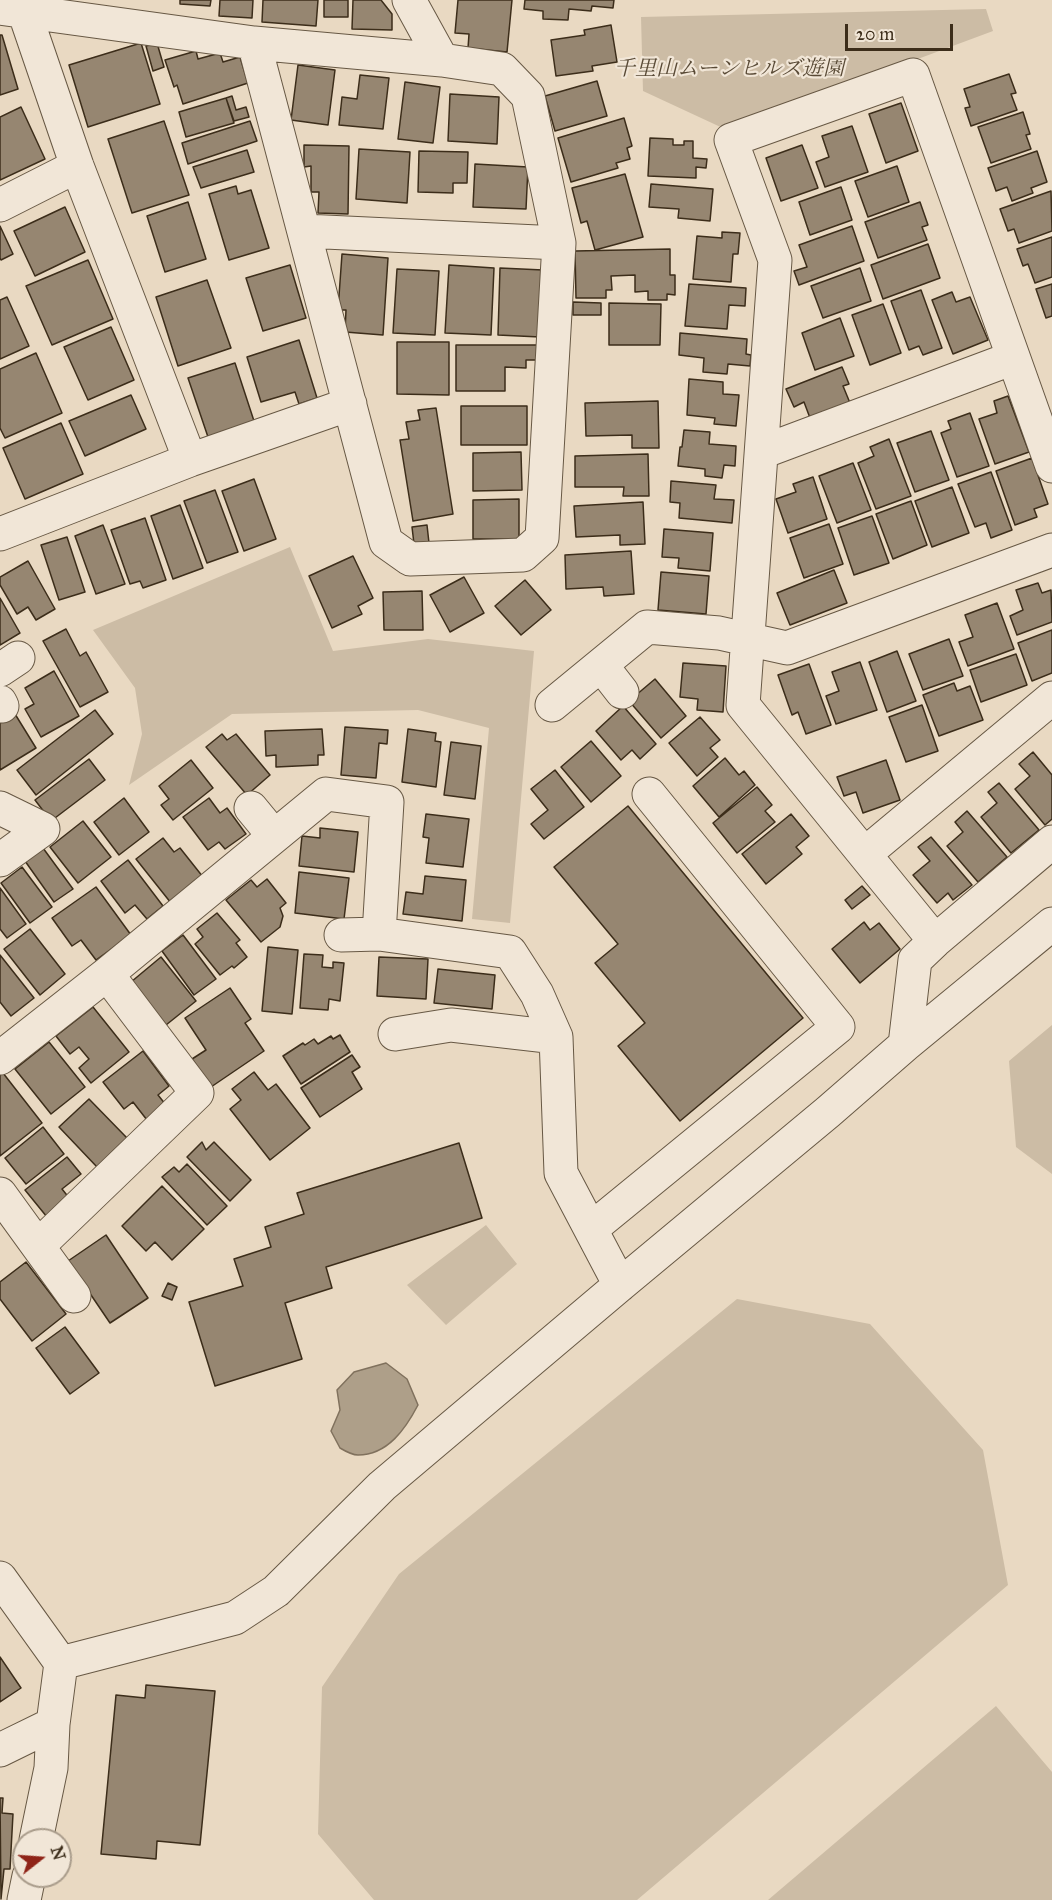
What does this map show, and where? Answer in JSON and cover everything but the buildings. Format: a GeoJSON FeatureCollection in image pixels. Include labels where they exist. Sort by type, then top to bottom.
{"type":"FeatureCollection","features":[{"type":"Feature","properties":{"kind":"street"},"geometry":{"type":"LineString","coordinates":[[409,0],[442,60]]}},
{"type":"Feature","properties":{"kind":"street"},"geometry":{"type":"LineString","coordinates":[[12,10],[254,43],[442,60],[502,69],[528,96],[559,243],[542,538],[522,555],[410,559],[386,542],[254,43]]}},
{"type":"Feature","properties":{"kind":"street"},"geometry":{"type":"LineString","coordinates":[[12,10],[77,166],[190,460]]}},
{"type":"Feature","properties":{"kind":"street"},"geometry":{"type":"LineString","coordinates":[[935,940],[743,705],[775,260],[731,140],[913,75],[1052,466]]}},
{"type":"Feature","properties":{"kind":"street"},"geometry":{"type":"LineString","coordinates":[[0,205],[77,166]]}},
{"type":"Feature","properties":{"kind":"street"},"geometry":{"type":"LineString","coordinates":[[304,231],[559,243]]}},
{"type":"Feature","properties":{"kind":"street"},"geometry":{"type":"LineString","coordinates":[[762,453],[1013,358]]}},
{"type":"Feature","properties":{"kind":"street"},"geometry":{"type":"LineString","coordinates":[[2,526],[350,404]]}},
{"type":"Feature","properties":{"kind":"street"},"geometry":{"type":"LineString","coordinates":[[552,705],[647,627],[719,633],[787,648],[1052,550]]}},
{"type":"Feature","properties":{"kind":"street"},"geometry":{"type":"LineString","coordinates":[[601,665],[622,692]]}},
{"type":"Feature","properties":{"kind":"street"},"geometry":{"type":"LineString","coordinates":[[866,854],[1052,698]]}},
{"type":"Feature","properties":{"kind":"street"},"geometry":{"type":"LineString","coordinates":[[591,1229],[838,1027],[649,794]]}},
{"type":"Feature","properties":{"kind":"street"},"geometry":{"type":"LineString","coordinates":[[0,1058],[107,974],[326,795],[387,802],[379,934]]}},
{"type":"Feature","properties":{"kind":"street"},"geometry":{"type":"LineString","coordinates":[[0,808],[42,830],[0,860]]}},
{"type":"Feature","properties":{"kind":"street"},"geometry":{"type":"LineString","coordinates":[[251,808],[274,836]]}},
{"type":"Feature","properties":{"kind":"street"},"geometry":{"type":"LineString","coordinates":[[905,1045],[915,960],[935,940],[1052,842]]}},
{"type":"Feature","properties":{"kind":"street"},"geometry":{"type":"LineString","coordinates":[[61,1663],[235,1618],[276,1591],[382,1486],[1052,924]]}},
{"type":"Feature","properties":{"kind":"street"},"geometry":{"type":"LineString","coordinates":[[340,935],[379,934],[510,952],[537,994],[556,1037],[561,1173],[620,1285]]}},
{"type":"Feature","properties":{"kind":"street"},"geometry":{"type":"LineString","coordinates":[[38,1246],[197,1093],[107,974]]}},
{"type":"Feature","properties":{"kind":"street"},"geometry":{"type":"LineString","coordinates":[[395,1034],[451,1025],[556,1037]]}},
{"type":"Feature","properties":{"kind":"street"},"geometry":{"type":"LineString","coordinates":[[0,1194],[74,1296]]}},
{"type":"Feature","properties":{"kind":"street"},"geometry":{"type":"LineString","coordinates":[[0,1578],[61,1663],[53,1724],[51,1768],[38,1828]]}},
{"type":"Feature","properties":{"kind":"street"},"geometry":{"type":"LineString","coordinates":[[0,1750],[53,1724]]}},
{"type":"Feature","properties":{"kind":"green space","name":"千里山ムーンヒルズ遊園"},"geometry":{"type":"Polygon","coordinates":[[[986,9],[993,31],[727,130],[643,91],[641,17],[986,9]]]}},
{"type":"Feature","properties":{"kind":"green space"},"geometry":{"type":"Polygon","coordinates":[[[290,547],[333,651],[428,639],[534,651],[510,923],[472,919],[489,728],[418,710],[232,714],[129,785],[142,734],[135,688],[93,630],[290,547]]]}},
{"type":"Feature","properties":{"kind":"green space"},"geometry":{"type":"Polygon","coordinates":[[[1052,1025],[1052,1174],[1016,1147],[1009,1061],[1052,1025]]]}},
{"type":"Feature","properties":{"kind":"green space"},"geometry":{"type":"Polygon","coordinates":[[[486,1225],[517,1264],[446,1325],[407,1285],[486,1225]]]}},
{"type":"Feature","properties":{"kind":"green space"},"geometry":{"type":"Polygon","coordinates":[[[737,1299],[870,1324],[983,1450],[1008,1585],[637,1900],[374,1900],[318,1834],[322,1687],[399,1574],[737,1299]]]}},
{"type":"Feature","properties":{"kind":"green space"},"geometry":{"type":"Polygon","coordinates":[[[996,1706],[1052,1772],[1052,1900],[768,1900],[996,1706]]]}},
{"type":"Feature","properties":{"kind":"shaded area"},"geometry":{"type":"Polygon","coordinates":[[[386,1363],[407,1379],[418,1405],[402,1431],[387,1445],[369,1454],[351,1454],[340,1448],[331,1431],[340,1410],[337,1390],[354,1372],[386,1363]]]}}]}
